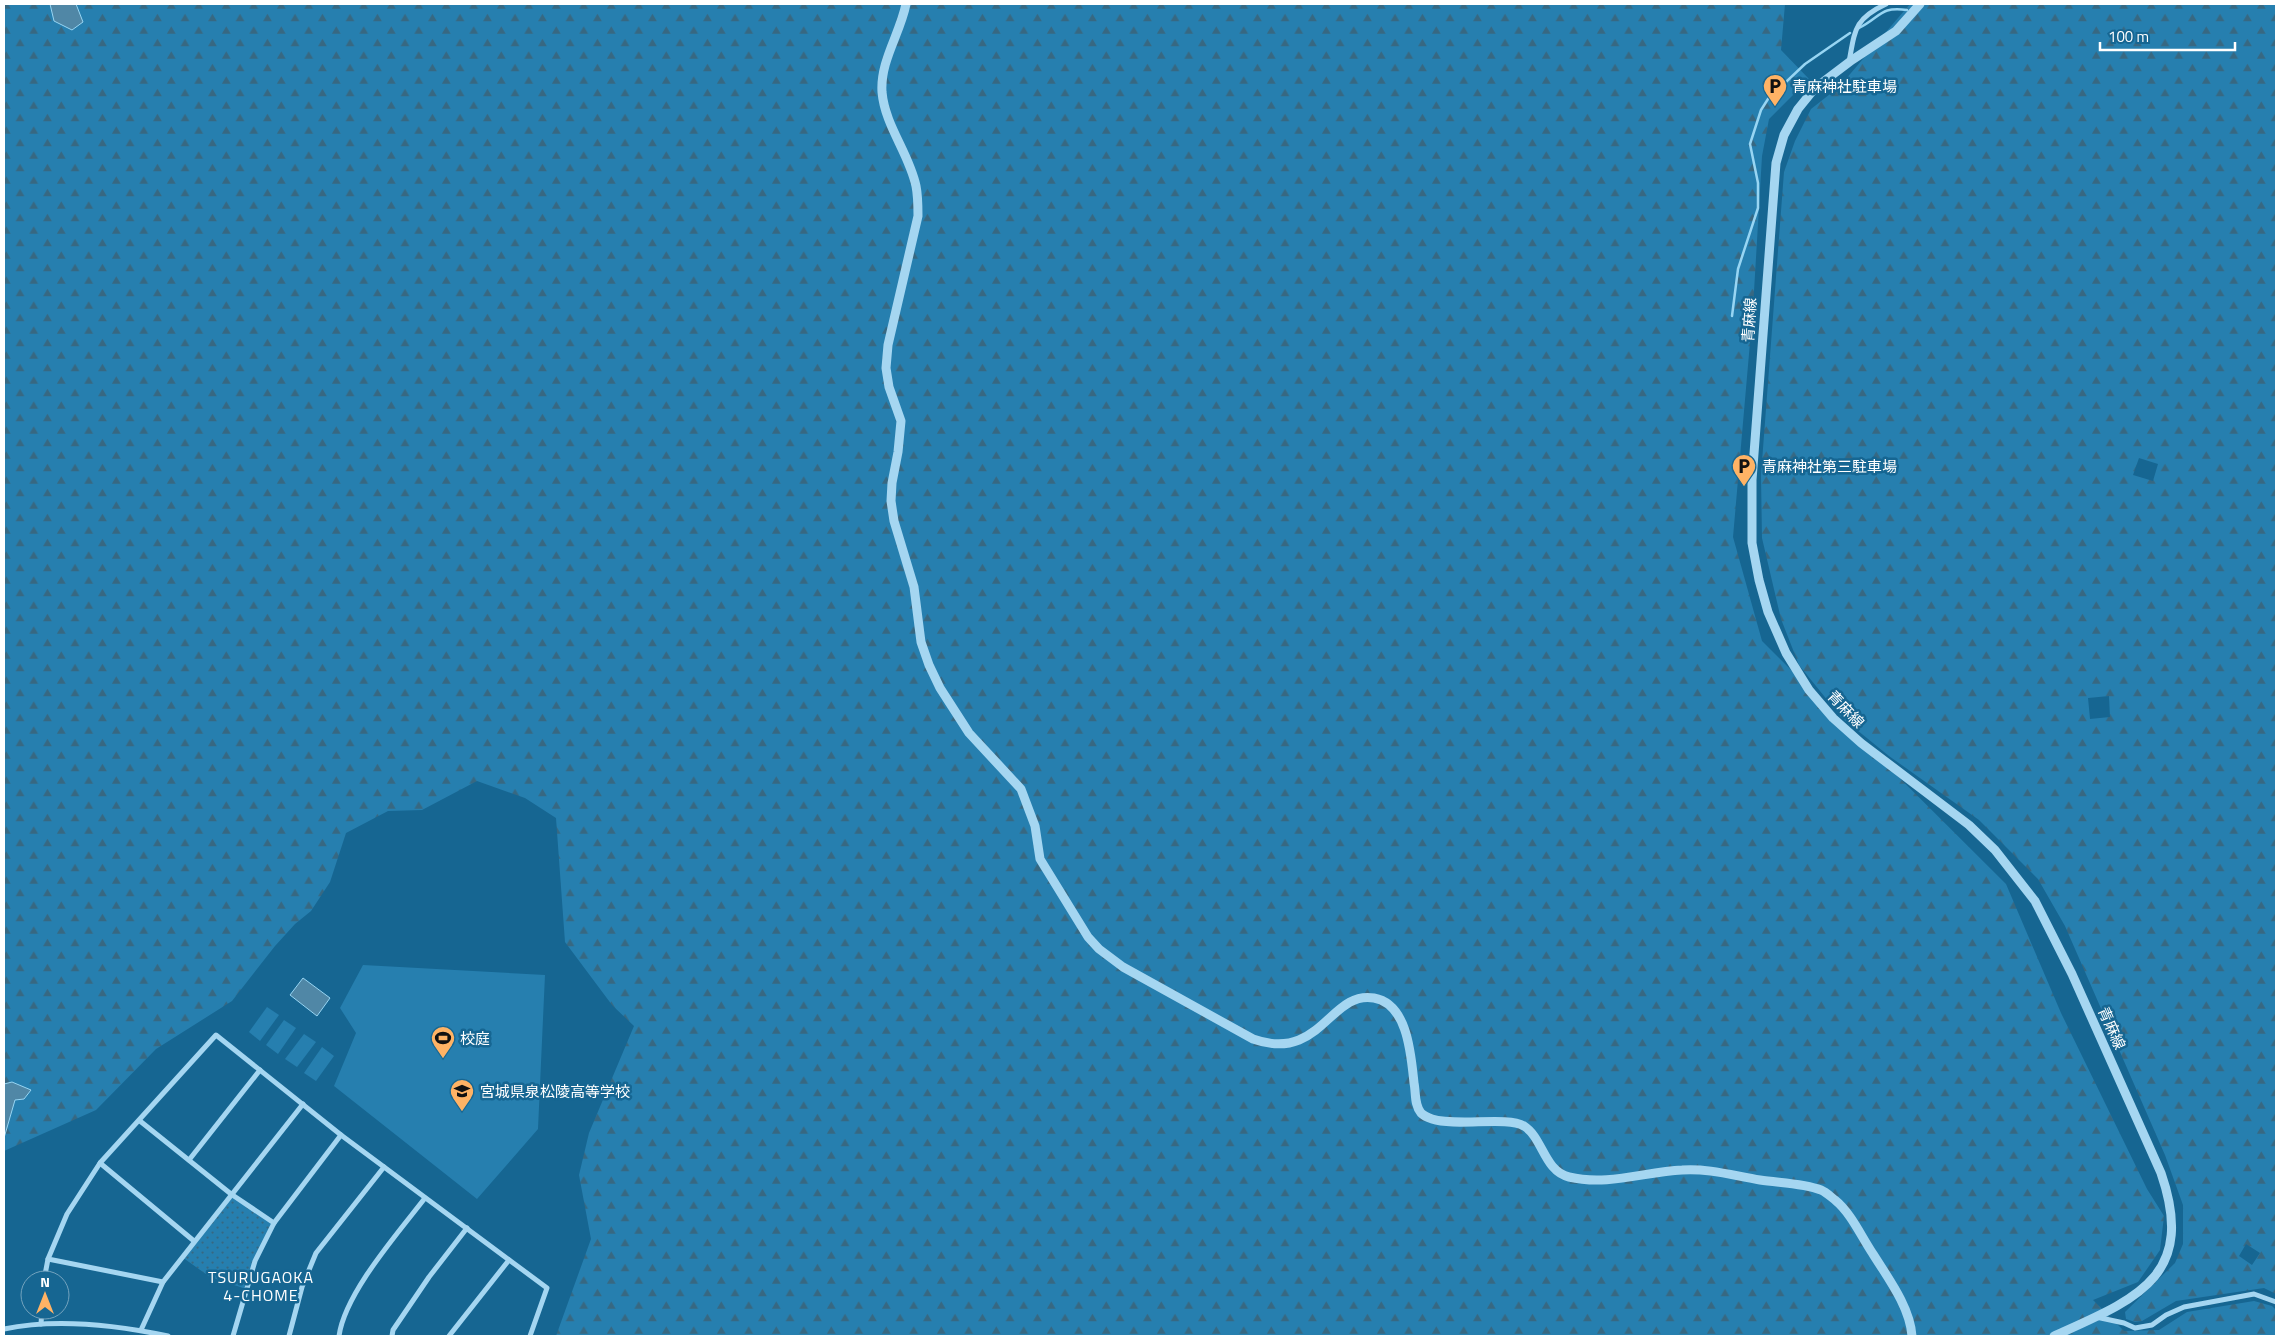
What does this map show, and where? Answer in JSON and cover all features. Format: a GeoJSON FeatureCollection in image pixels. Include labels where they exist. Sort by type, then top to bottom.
{"type":"FeatureCollection","features":[{"type":"Feature","properties":{"kind":"street"},"geometry":{"type":"LineString","coordinates":[[906,4],[886,62],[882,92],[892,126],[916,184],[918,200],[918,216],[888,345],[886,368],[889,386],[901,421],[892,483],[891,501],[894,521],[914,587],[921,642],[940,688],[969,733],[1021,789],[1035,826],[1040,859],[1088,937],[1098,949],[1123,967],[1253,1039],[1266,1044],[1280,1045],[1300,1040],[1322,1027],[1338,1010],[1350,1002],[1371,997],[1383,1000],[1400,1018],[1407,1039],[1416,1101],[1421,1113],[1432,1119],[1452,1122],[1509,1122],[1522,1124],[1532,1133],[1552,1167],[1566,1177],[1609,1180],[1682,1170],[1705,1171],[1821,1190],[1844,1208],[1884,1272],[1906,1312],[1911,1325],[1912,1336]]}},
{"type":"Feature","properties":{"kind":"street"},"geometry":{"type":"LineString","coordinates":[[1849,62],[1858,23],[1872,10],[1886,4]]}},
{"type":"Feature","properties":{"kind":"street","name":"青麻線"},"geometry":{"type":"LineString","coordinates":[[1920,4],[1896,31],[1849,62],[1815,88],[1798,109],[1784,135],[1776,163],[1752,480],[1752,543],[1759,580],[1768,612],[1786,653],[1809,690],[1833,718],[1860,743],[1969,825],[1995,850],[2035,900],[2072,974],[2161,1173],[2169,1197],[2173,1219],[2171,1242],[2166,1261],[2136,1296],[2054,1336]]}},
{"type":"Feature","properties":{"kind":"street"},"geometry":{"type":"LineString","coordinates":[[46,1270],[48,1259],[67,1214],[100,1163],[216,1035],[342,1135],[547,1288],[530,1336]]}},
{"type":"Feature","properties":{"kind":"street"},"geometry":{"type":"LineString","coordinates":[[189,1160],[260,1070]]}},
{"type":"Feature","properties":{"kind":"street"},"geometry":{"type":"LineString","coordinates":[[141,1330],[164,1282],[194,1241],[303,1104]]}},
{"type":"Feature","properties":{"kind":"street"},"geometry":{"type":"LineString","coordinates":[[140,1121],[231,1194],[274,1223]]}},
{"type":"Feature","properties":{"kind":"street"},"geometry":{"type":"LineString","coordinates":[[233,1336],[255,1260],[274,1223],[342,1135]]}},
{"type":"Feature","properties":{"kind":"street"},"geometry":{"type":"LineString","coordinates":[[100,1163],[194,1241]]}},
{"type":"Feature","properties":{"kind":"street"},"geometry":{"type":"LineString","coordinates":[[289,1336],[302,1287],[316,1253],[384,1167]]}},
{"type":"Feature","properties":{"kind":"street"},"geometry":{"type":"LineString","coordinates":[[339,1336],[340,1325],[366,1275],[425,1198]]}},
{"type":"Feature","properties":{"kind":"street"},"geometry":{"type":"LineString","coordinates":[[392,1336],[429,1277],[467,1228]]}},
{"type":"Feature","properties":{"kind":"street"},"geometry":{"type":"LineString","coordinates":[[48,1259],[164,1282]]}},
{"type":"Feature","properties":{"kind":"street"},"geometry":{"type":"LineString","coordinates":[[449,1336],[509,1260]]}},
{"type":"Feature","properties":{"kind":"street"},"geometry":{"type":"LineString","coordinates":[[2096,1317],[2124,1323],[2135,1328],[2152,1325],[2166,1315],[2184,1307],[2254,1294],[2276,1302]]}},
{"type":"Feature","properties":{"kind":"street"},"geometry":{"type":"LineString","coordinates":[[41,1320],[41,1324]]}},
{"type":"Feature","properties":{"kind":"street"},"geometry":{"type":"LineString","coordinates":[[4,1329],[22,1325],[64,1323],[141,1330],[168,1336]]}},
{"type":"Feature","properties":{"kind":"green space"},"geometry":{"type":"Polygon","coordinates":[[[4,4],[1785,4],[1781,50],[1809,79],[1769,119],[1762,156],[1753,308],[1733,537],[1762,641],[2006,884],[2061,1013],[2147,1189],[2164,1216],[2160,1250],[2138,1282],[2093,1300],[2124,1331],[2159,1330],[2187,1312],[2254,1301],[2272,1306],[2276,1310],[2276,1336],[556,1336],[591,1239],[579,1175],[589,1133],[634,1026],[612,1005],[565,942],[556,818],[525,798],[477,781],[422,810],[388,811],[346,833],[330,882],[311,911],[295,924],[275,946],[232,1001],[156,1049],[96,1110],[4,1151],[4,4]]]}},
{"type":"Feature","properties":{"kind":"green space"},"geometry":{"type":"Polygon","coordinates":[[[1910,4],[2276,4],[2276,1294],[2264,1288],[2176,1301],[2142,1321],[2135,1322],[2126,1319],[2125,1312],[2175,1263],[2183,1244],[2183,1205],[2165,1155],[2065,926],[2038,879],[1979,820],[1889,756],[1841,717],[1799,665],[1781,619],[1762,538],[1761,475],[1784,172],[1795,141],[1811,109],[1839,87],[1910,4]],[[2139,458],[2133,475],[2153,481],[2158,464],[2139,458]],[[2109,696],[2088,698],[2090,719],[2110,717],[2109,696]],[[2246,1244],[2239,1256],[2252,1265],[2260,1253],[2246,1244]]]}},
{"type":"Feature","properties":{"kind":"green space","name":"校庭"},"geometry":{"type":"Polygon","coordinates":[[[363,965],[545,975],[538,1129],[477,1199],[334,1086],[356,1033],[340,1008],[363,965]]]}},
{"type":"Feature","properties":{"kind":"green space"},"geometry":{"type":"Polygon","coordinates":[[[267,1007],[279,1015],[260,1041],[249,1032],[267,1007]]]}},
{"type":"Feature","properties":{"kind":"green space"},"geometry":{"type":"Polygon","coordinates":[[[284,1020],[296,1028],[278,1054],[266,1045],[284,1020]]]}},
{"type":"Feature","properties":{"kind":"green space"},"geometry":{"type":"Polygon","coordinates":[[[304,1034],[316,1042],[297,1067],[285,1059],[304,1034]]]}},
{"type":"Feature","properties":{"kind":"green space"},"geometry":{"type":"Polygon","coordinates":[[[322,1047],[334,1056],[316,1081],[304,1073],[322,1047]]]}},
{"type":"Feature","properties":{"kind":"green space"},"geometry":{"type":"Polygon","coordinates":[[[231,1194],[274,1223],[255,1261],[246,1289],[210,1277],[182,1257],[231,1194]]]}},
{"type":"Feature","properties":{"kind":"shaded area"},"geometry":{"type":"Polygon","coordinates":[[[50,4],[76,4],[83,22],[72,30],[54,21],[50,4]]]}},
{"type":"Feature","properties":{"kind":"shaded area"},"geometry":{"type":"Polygon","coordinates":[[[303,978],[330,998],[317,1016],[290,995],[303,978]]]}},
{"type":"Feature","properties":{"kind":"shaded area"},"geometry":{"type":"Polygon","coordinates":[[[12,1082],[31,1090],[24,1099],[15,1100],[4,1138],[4,1084],[12,1082]]]}},
{"type":"Feature","properties":{"kind":"waterway"},"geometry":{"type":"LineString","coordinates":[[1859,28],[1886,11],[1907,10]]}},
{"type":"Feature","properties":{"kind":"waterway"},"geometry":{"type":"LineString","coordinates":[[1732,316],[1738,269],[1758,208],[1758,183],[1750,144],[1761,110],[1768,99],[1805,64],[1850,33]]}},
{"type":"Feature","properties":{"kind":"place","name":"青麻神社駐車場"},"geometry":{"type":"Point","coordinates":[1775,107]}},
{"type":"Feature","properties":{"kind":"place","name":"青麻神社第三駐車場"},"geometry":{"type":"Point","coordinates":[1744,487]}},
{"type":"Feature","properties":{"kind":"place","name":"校庭"},"geometry":{"type":"Point","coordinates":[443,1059]}},
{"type":"Feature","properties":{"kind":"place","name":"宮城県泉松陵高等学校"},"geometry":{"type":"Point","coordinates":[462,1112]}},
{"type":"Feature","properties":{"kind":"district","name":"TSURUGAOKA 4-CHOME"},"geometry":{"type":"Point","coordinates":[261,1286]}}]}
